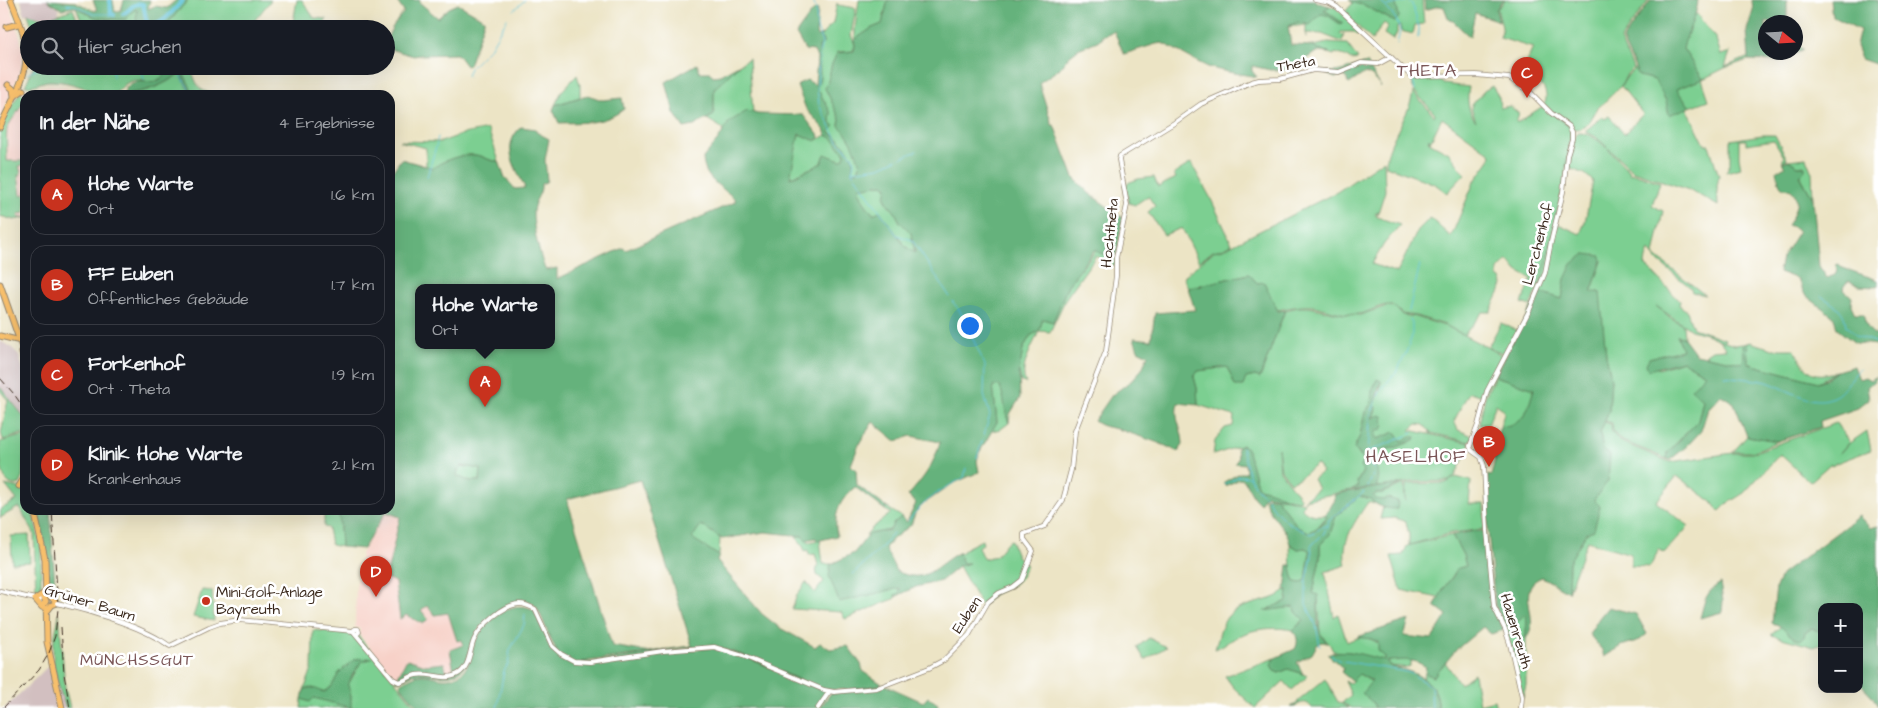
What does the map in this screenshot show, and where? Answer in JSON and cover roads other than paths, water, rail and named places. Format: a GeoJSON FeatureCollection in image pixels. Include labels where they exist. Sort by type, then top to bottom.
{"type":"FeatureCollection","features":[{"type":"Feature","properties":{"kind":"main road"},"geometry":{"type":"LineString","coordinates":[[10,0],[20,26]]}},
{"type":"Feature","properties":{"kind":"main road"},"geometry":{"type":"LineString","coordinates":[[7,27],[19,23]]}},
{"type":"Feature","properties":{"kind":"main road"},"geometry":{"type":"LineString","coordinates":[[0,127],[21,75]]}},
{"type":"Feature","properties":{"kind":"main road"},"geometry":{"type":"LineString","coordinates":[[8,85],[13,89],[13,98]]}},
{"type":"Feature","properties":{"kind":"main road"},"geometry":{"type":"LineString","coordinates":[[13,98],[20,91]]}},
{"type":"Feature","properties":{"kind":"main road"},"geometry":{"type":"LineString","coordinates":[[0,284],[20,339]]}},
{"type":"Feature","properties":{"kind":"main road"},"geometry":{"type":"LineString","coordinates":[[0,336],[20,343]]}},
{"type":"Feature","properties":{"kind":"main road"},"geometry":{"type":"LineString","coordinates":[[35,515],[43,544],[47,642],[62,706]]}},
{"type":"Feature","properties":{"kind":"main road"},"geometry":{"type":"LineString","coordinates":[[35,599],[59,604]]}},
{"type":"Feature","properties":{"kind":"main road"},"geometry":{"type":"LineString","coordinates":[[35,599],[52,605],[59,604]]}},
{"type":"Feature","properties":{"kind":"main road"},"geometry":{"type":"LineString","coordinates":[[45,601],[55,681]]}},
{"type":"Feature","properties":{"kind":"street"},"geometry":{"type":"LineString","coordinates":[[1315,0],[1326,2],[1336,7],[1391,57]]}},
{"type":"Feature","properties":{"kind":"street","name":"Theta"},"geometry":{"type":"LineString","coordinates":[[1259,80],[1280,79],[1313,70],[1339,72],[1361,63],[1378,64],[1391,57]]}},
{"type":"Feature","properties":{"kind":"street","name":"Lerchenhof"},"geometry":{"type":"LineString","coordinates":[[1391,57],[1405,72],[1413,76],[1476,75],[1500,76],[1512,79],[1526,88],[1551,113],[1569,126],[1572,132],[1567,155],[1563,192],[1545,274],[1538,292],[1484,397],[1478,425],[1470,446],[1471,450],[1481,457],[1484,466],[1487,530]]}},
{"type":"Feature","properties":{"kind":"street","name":"Hochtheta"},"geometry":{"type":"LineString","coordinates":[[1106,351],[1116,276],[1116,258],[1127,205],[1119,160],[1120,156],[1201,104],[1259,80]]}},
{"type":"Feature","properties":{"kind":"street","name":"Euben"},"geometry":{"type":"LineString","coordinates":[[714,647],[743,656],[829,692],[876,688],[937,664],[952,654],[965,640],[984,608],[994,596],[1022,580],[1033,550],[1024,539],[1024,534],[1045,526],[1063,500],[1071,470],[1075,431],[1106,351]]}},
{"type":"Feature","properties":{"kind":"street","name":"Hauenreuth"},"geometry":{"type":"LineString","coordinates":[[1487,530],[1494,606],[1510,644],[1522,697],[1521,708]]}},
{"type":"Feature","properties":{"kind":"street","name":"Grüner Baum"},"geometry":{"type":"LineString","coordinates":[[0,591],[35,599]]}},
{"type":"Feature","properties":{"kind":"street","name":"Grüner Baum"},"geometry":{"type":"LineString","coordinates":[[59,604],[95,613],[158,638],[170,646],[220,623],[240,620],[355,633],[393,679],[399,682],[416,675],[448,678],[458,674],[467,663],[473,642],[479,631],[495,616],[508,608],[521,604],[535,609],[552,646],[561,654],[574,661],[590,662],[663,651],[714,647]]}},
{"type":"Feature","properties":{"kind":"street"},"geometry":{"type":"LineString","coordinates":[[818,708],[829,692]]}},
{"type":"Feature","properties":{"kind":"waterway"},"geometry":{"type":"LineString","coordinates":[[110,0],[111,14],[114,15]]}},
{"type":"Feature","properties":{"kind":"waterway"},"geometry":{"type":"LineString","coordinates":[[163,20],[183,0]]}},
{"type":"Feature","properties":{"kind":"waterway"},"geometry":{"type":"LineString","coordinates":[[514,10],[525,0]]}},
{"type":"Feature","properties":{"kind":"waterway"},"geometry":{"type":"LineString","coordinates":[[812,0],[816,8],[817,28],[822,43],[817,86],[819,105],[838,141],[852,155],[854,162],[852,172]]}},
{"type":"Feature","properties":{"kind":"waterway"},"geometry":{"type":"LineString","coordinates":[[1380,0],[1396,19],[1400,31],[1397,44]]}},
{"type":"Feature","properties":{"kind":"waterway"},"geometry":{"type":"LineString","coordinates":[[1387,6],[1408,1],[1412,4],[1418,24],[1418,38]]}},
{"type":"Feature","properties":{"kind":"waterway"},"geometry":{"type":"LineString","coordinates":[[62,4],[75,5],[93,14],[111,14]]}},
{"type":"Feature","properties":{"kind":"waterway"},"geometry":{"type":"LineString","coordinates":[[123,14],[133,6],[143,4],[146,20]]}},
{"type":"Feature","properties":{"kind":"waterway"},"geometry":{"type":"LineString","coordinates":[[468,77],[470,68],[490,48],[507,19]]}},
{"type":"Feature","properties":{"kind":"waterway"},"geometry":{"type":"LineString","coordinates":[[143,75],[144,79]]}},
{"type":"Feature","properties":{"kind":"waterway"},"geometry":{"type":"LineString","coordinates":[[180,75],[189,90]]}},
{"type":"Feature","properties":{"kind":"waterway"},"geometry":{"type":"LineString","coordinates":[[1413,78],[1415,91]]}},
{"type":"Feature","properties":{"kind":"waterway"},"geometry":{"type":"LineString","coordinates":[[437,141],[438,137]]}},
{"type":"Feature","properties":{"kind":"waterway"},"geometry":{"type":"LineString","coordinates":[[427,177],[437,143]]}},
{"type":"Feature","properties":{"kind":"waterway"},"geometry":{"type":"LineString","coordinates":[[901,158],[917,151]]}},
{"type":"Feature","properties":{"kind":"waterway"},"geometry":{"type":"LineString","coordinates":[[852,171],[880,167],[897,159]]}},
{"type":"Feature","properties":{"kind":"waterway"},"geometry":{"type":"LineString","coordinates":[[852,172],[897,235],[912,240],[950,297]]}},
{"type":"Feature","properties":{"kind":"waterway"},"geometry":{"type":"LineString","coordinates":[[1409,311],[1420,264]]}},
{"type":"Feature","properties":{"kind":"waterway"},"geometry":{"type":"LineString","coordinates":[[1821,296],[1841,311],[1844,315],[1846,326],[1857,336],[1878,343]]}},
{"type":"Feature","properties":{"kind":"waterway"},"geometry":{"type":"LineString","coordinates":[[952,301],[960,311],[985,365],[984,395],[990,415],[977,458]]}},
{"type":"Feature","properties":{"kind":"waterway"},"geometry":{"type":"LineString","coordinates":[[1368,487],[1375,470],[1368,463],[1370,417],[1380,391],[1397,371],[1406,353],[1412,336],[1412,323],[1410,319]]}},
{"type":"Feature","properties":{"kind":"waterway"},"geometry":{"type":"LineString","coordinates":[[1724,376],[1763,381],[1807,398],[1825,400],[1841,392],[1860,369]]}},
{"type":"Feature","properties":{"kind":"waterway"},"geometry":{"type":"LineString","coordinates":[[1370,451],[1413,433]]}},
{"type":"Feature","properties":{"kind":"waterway"},"geometry":{"type":"LineString","coordinates":[[1242,447],[1252,480],[1259,491],[1265,496]]}},
{"type":"Feature","properties":{"kind":"waterway"},"geometry":{"type":"LineString","coordinates":[[908,521],[920,507],[934,496],[964,478],[966,468]]}},
{"type":"Feature","properties":{"kind":"waterway"},"geometry":{"type":"LineString","coordinates":[[1225,484],[1239,476],[1250,477]]}},
{"type":"Feature","properties":{"kind":"waterway"},"geometry":{"type":"LineString","coordinates":[[1320,646],[1316,625],[1306,604],[1306,583],[1312,556],[1311,546],[1324,533],[1329,520],[1364,492]]}},
{"type":"Feature","properties":{"kind":"waterway"},"geometry":{"type":"LineString","coordinates":[[1267,498],[1280,515],[1304,531],[1311,534],[1326,525]]}},
{"type":"Feature","properties":{"kind":"waterway"},"geometry":{"type":"LineString","coordinates":[[853,574],[883,546],[893,533]]}},
{"type":"Feature","properties":{"kind":"waterway"},"geometry":{"type":"LineString","coordinates":[[497,708],[510,650],[524,625],[525,614]]}},
{"type":"Feature","properties":{"kind":"waterway"},"geometry":{"type":"LineString","coordinates":[[1331,655],[1338,660],[1412,674]]}},
{"type":"Feature","properties":{"kind":"waterway"},"geometry":{"type":"LineString","coordinates":[[1414,676],[1431,686],[1432,708]]}},
{"type":"Feature","properties":{"kind":"waterway"},"geometry":{"type":"LineString","coordinates":[[1708,703],[1713,708]]}},
{"type":"Feature","properties":{"kind":"railway"},"geometry":{"type":"LineString","coordinates":[[0,378],[20,403]]}},
{"type":"Feature","properties":{"kind":"railway"},"geometry":{"type":"LineString","coordinates":[[3,708],[39,670],[49,653],[55,636],[58,609],[52,515]]}},
{"type":"Feature","properties":{"kind":"railway"},"geometry":{"type":"LineString","coordinates":[[61,627],[64,674],[70,708]]}},
{"type":"Feature","properties":{"kind":"place","name":"Forkenhof"},"geometry":{"type":"Point","coordinates":[1527,98]}},
{"type":"Feature","properties":{"kind":"place","name":"Hohe Warte"},"geometry":{"type":"Point","coordinates":[485,407]}},
{"type":"Feature","properties":{"kind":"place","name":"FF Euben"},"geometry":{"type":"Point","coordinates":[1489,467]}},
{"type":"Feature","properties":{"kind":"place","name":"Klinik Hohe Warte"},"geometry":{"type":"Point","coordinates":[376,597]}},
{"type":"Feature","properties":{"kind":"place","name":"Mini-Golf-Anlage Bayreuth"},"geometry":{"type":"Point","coordinates":[206,601]}},
{"type":"Feature","properties":{"kind":"district","name":"THETA"},"geometry":{"type":"Point","coordinates":[1427,70]}},
{"type":"Feature","properties":{"kind":"district","name":"HASELHOF"},"geometry":{"type":"Point","coordinates":[1416,456]}},
{"type":"Feature","properties":{"kind":"district","name":"MÜNCHSSGUT"},"geometry":{"type":"Point","coordinates":[137,660]}}]}
